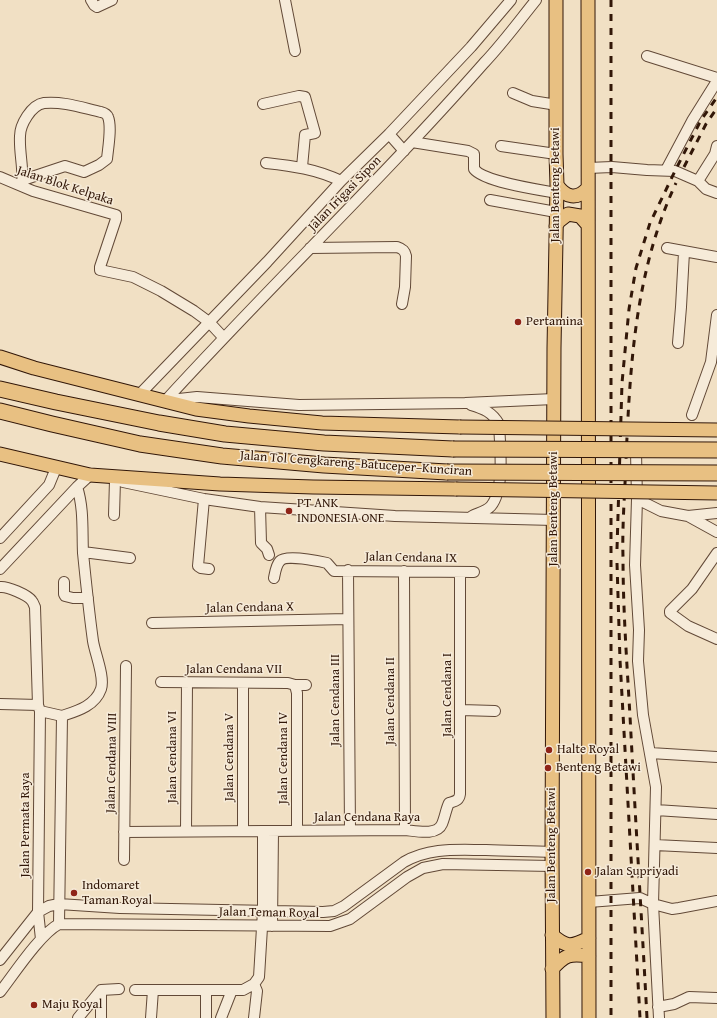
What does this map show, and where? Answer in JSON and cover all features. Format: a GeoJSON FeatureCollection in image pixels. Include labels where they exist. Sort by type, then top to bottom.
{"type":"FeatureCollection","features":[{"type":"Feature","properties":{"kind":"highway","name":"Jalan Tol Cengkareng–Batuceper–Kunciran"},"geometry":{"type":"LineString","coordinates":[[0,390],[159,423],[225,434],[324,443],[453,449],[717,450]]}},
{"type":"Feature","properties":{"kind":"highway","name":"Jalan Tol Cengkareng–Batuceper–Kunciran"},"geometry":{"type":"LineString","coordinates":[[0,411],[140,444],[222,456],[324,465],[447,472],[717,473]]}},
{"type":"Feature","properties":{"kind":"main road","name":"Jalan Benteng Betawi"},"geometry":{"type":"LineString","coordinates":[[553,1018],[552,852],[554,399],[557,189],[556,0]]}},
{"type":"Feature","properties":{"kind":"main road"},"geometry":{"type":"LineString","coordinates":[[588,0],[589,1018]]}},
{"type":"Feature","properties":{"kind":"main road"},"geometry":{"type":"LineString","coordinates":[[557,189],[569,196],[582,194],[588,188]]}},
{"type":"Feature","properties":{"kind":"main road"},"geometry":{"type":"LineString","coordinates":[[556,226],[559,221],[568,214],[580,216],[588,225]]}},
{"type":"Feature","properties":{"kind":"main road"},"geometry":{"type":"LineString","coordinates":[[0,357],[34,368],[140,395],[196,408],[249,416],[322,423],[460,427],[717,430]]}},
{"type":"Feature","properties":{"kind":"main road"},"geometry":{"type":"LineString","coordinates":[[0,454],[87,475],[220,484],[313,488],[717,493]]}},
{"type":"Feature","properties":{"kind":"main road"},"geometry":{"type":"LineString","coordinates":[[552,935],[560,942],[569,945],[579,944],[589,938]]}},
{"type":"Feature","properties":{"kind":"main road"},"geometry":{"type":"LineString","coordinates":[[552,969],[567,955],[574,954],[589,956]]}},
{"type":"Feature","properties":{"kind":"street"},"geometry":{"type":"LineString","coordinates":[[91,0],[95,6],[99,6],[112,0]]}},
{"type":"Feature","properties":{"kind":"street"},"geometry":{"type":"LineString","coordinates":[[285,0],[295,51]]}},
{"type":"Feature","properties":{"kind":"street","name":"Jalan Irigasi Sipon"},"geometry":{"type":"LineString","coordinates":[[140,395],[267,262],[341,181],[390,136],[471,47],[511,0]]}},
{"type":"Feature","properties":{"kind":"street","name":"Jalan Irigasi Sipon"},"geometry":{"type":"LineString","coordinates":[[166,400],[222,337],[310,248],[403,149],[412,142],[485,62],[536,0]]}},
{"type":"Feature","properties":{"kind":"street"},"geometry":{"type":"LineString","coordinates":[[647,56],[717,78]]}},
{"type":"Feature","properties":{"kind":"street"},"geometry":{"type":"LineString","coordinates":[[666,170],[692,121],[717,81]]}},
{"type":"Feature","properties":{"kind":"street"},"geometry":{"type":"LineString","coordinates":[[513,93],[532,101],[557,105]]}},
{"type":"Feature","properties":{"kind":"street"},"geometry":{"type":"LineString","coordinates":[[263,104],[299,96],[305,97],[315,133],[305,135],[302,167]]}},
{"type":"Feature","properties":{"kind":"street"},"geometry":{"type":"LineString","coordinates":[[42,103],[65,104],[106,113],[108,116],[109,133],[107,159],[99,165],[84,172],[65,166],[22,183],[20,135],[24,120],[29,113],[42,103]]}},
{"type":"Feature","properties":{"kind":"street"},"geometry":{"type":"LineString","coordinates":[[390,136],[403,149]]}},
{"type":"Feature","properties":{"kind":"street"},"geometry":{"type":"LineString","coordinates":[[412,142],[468,151],[474,154],[474,169],[478,173],[503,183],[557,189]]}},
{"type":"Feature","properties":{"kind":"street"},"geometry":{"type":"LineString","coordinates":[[501,146],[556,154]]}},
{"type":"Feature","properties":{"kind":"street"},"geometry":{"type":"LineString","coordinates":[[698,181],[715,154],[717,146]]}},
{"type":"Feature","properties":{"kind":"street"},"geometry":{"type":"LineString","coordinates":[[266,163],[302,167],[341,181]]}},
{"type":"Feature","properties":{"kind":"street"},"geometry":{"type":"LineString","coordinates":[[588,168],[612,167],[681,172],[698,181],[706,189],[717,193]]}},
{"type":"Feature","properties":{"kind":"street","name":"Jalan Blok Kelpaka"},"geometry":{"type":"LineString","coordinates":[[0,177],[22,183],[65,201],[116,216],[100,270],[133,277],[186,304],[209,323],[222,337]]}},
{"type":"Feature","properties":{"kind":"street"},"geometry":{"type":"LineString","coordinates":[[490,200],[556,212]]}},
{"type":"Feature","properties":{"kind":"street"},"geometry":{"type":"LineString","coordinates":[[310,248],[402,248],[405,251],[406,256],[405,283],[402,304]]}},
{"type":"Feature","properties":{"kind":"street"},"geometry":{"type":"LineString","coordinates":[[667,248],[717,257]]}},
{"type":"Feature","properties":{"kind":"street"},"geometry":{"type":"LineString","coordinates":[[678,343],[684,252]]}},
{"type":"Feature","properties":{"kind":"street"},"geometry":{"type":"LineString","coordinates":[[692,415],[714,362],[717,315]]}},
{"type":"Feature","properties":{"kind":"street"},"geometry":{"type":"LineString","coordinates":[[166,400],[197,398],[299,405],[466,403],[554,399]]}},
{"type":"Feature","properties":{"kind":"street"},"geometry":{"type":"LineString","coordinates":[[466,403],[485,409],[494,416],[499,424],[500,485],[497,497],[490,507],[470,517]]}},
{"type":"Feature","properties":{"kind":"street"},"geometry":{"type":"LineString","coordinates":[[636,452],[637,499],[635,565],[639,630],[638,661],[643,715],[656,787],[653,904],[659,1018]]}},
{"type":"Feature","properties":{"kind":"street"},"geometry":{"type":"LineString","coordinates":[[0,538],[49,485],[60,469]]}},
{"type":"Feature","properties":{"kind":"street"},"geometry":{"type":"LineString","coordinates":[[0,569],[87,475],[204,499],[260,507],[395,516],[554,520]]}},
{"type":"Feature","properties":{"kind":"street"},"geometry":{"type":"LineString","coordinates":[[114,480],[114,515]]}},
{"type":"Feature","properties":{"kind":"street"},"geometry":{"type":"LineString","coordinates":[[0,704],[39,708],[62,716],[81,710],[95,700],[101,689],[102,679],[93,642],[83,552],[82,517],[77,487]]}},
{"type":"Feature","properties":{"kind":"street"},"geometry":{"type":"LineString","coordinates":[[204,499],[198,566],[209,569]]}},
{"type":"Feature","properties":{"kind":"street"},"geometry":{"type":"LineString","coordinates":[[637,499],[644,504],[662,511],[688,516],[717,513]]}},
{"type":"Feature","properties":{"kind":"street"},"geometry":{"type":"LineString","coordinates":[[260,507],[261,543],[267,549],[269,555]]}},
{"type":"Feature","properties":{"kind":"street"},"geometry":{"type":"LineString","coordinates":[[688,516],[717,532]]}},
{"type":"Feature","properties":{"kind":"street"},"geometry":{"type":"LineString","coordinates":[[83,552],[130,558]]}},
{"type":"Feature","properties":{"kind":"street"},"geometry":{"type":"LineString","coordinates":[[717,553],[692,589],[670,610],[670,613],[688,626],[717,639]]}},
{"type":"Feature","properties":{"kind":"street","name":"Jalan Cendana IX"},"geometry":{"type":"LineString","coordinates":[[274,578],[279,561],[283,558],[317,560],[327,563],[334,571],[474,572]]}},
{"type":"Feature","properties":{"kind":"street","name":"Jalan Cendana III"},"geometry":{"type":"LineString","coordinates":[[348,570],[350,830]]}},
{"type":"Feature","properties":{"kind":"street","name":"Jalan Cendana II"},"geometry":{"type":"LineString","coordinates":[[404,571],[405,830]]}},
{"type":"Feature","properties":{"kind":"street","name":"Jalan Cendana I"},"geometry":{"type":"LineString","coordinates":[[446,810],[449,803],[459,798],[460,794],[460,572]]}},
{"type":"Feature","properties":{"kind":"street"},"geometry":{"type":"LineString","coordinates":[[64,582],[65,596],[73,598],[88,598]]}},
{"type":"Feature","properties":{"kind":"street","name":"Jalan Permata Raya"},"geometry":{"type":"LineString","coordinates":[[0,587],[5,586],[28,597],[33,602],[35,607],[39,708],[38,912],[41,939]]}},
{"type":"Feature","properties":{"kind":"street","name":"Jalan Cendana X"},"geometry":{"type":"LineString","coordinates":[[152,623],[348,619]]}},
{"type":"Feature","properties":{"kind":"street","name":"Jalan Cendana VIII"},"geometry":{"type":"LineString","coordinates":[[124,860],[122,685],[126,666]]}},
{"type":"Feature","properties":{"kind":"street","name":"Jalan Cendana VII"},"geometry":{"type":"LineString","coordinates":[[161,682],[243,682],[306,685]]}},
{"type":"Feature","properties":{"kind":"street","name":"Jalan Cendana VI"},"geometry":{"type":"LineString","coordinates":[[186,831],[187,682]]}},
{"type":"Feature","properties":{"kind":"street","name":"Jalan Cendana V"},"geometry":{"type":"LineString","coordinates":[[243,682],[243,831]]}},
{"type":"Feature","properties":{"kind":"street","name":"Jalan Cendana IV"},"geometry":{"type":"LineString","coordinates":[[296,685],[297,831]]}},
{"type":"Feature","properties":{"kind":"street"},"geometry":{"type":"LineString","coordinates":[[461,710],[495,711]]}},
{"type":"Feature","properties":{"kind":"street"},"geometry":{"type":"LineString","coordinates":[[0,992],[41,939],[52,928],[59,924],[62,716]]}},
{"type":"Feature","properties":{"kind":"street"},"geometry":{"type":"LineString","coordinates":[[650,753],[717,757]]}},
{"type":"Feature","properties":{"kind":"street","name":"Jalan Cendana Raya"},"geometry":{"type":"LineString","coordinates":[[124,832],[350,830],[433,831],[439,829],[442,825],[446,810]]}},
{"type":"Feature","properties":{"kind":"street"},"geometry":{"type":"LineString","coordinates":[[656,810],[717,814]]}},
{"type":"Feature","properties":{"kind":"street"},"geometry":{"type":"LineString","coordinates":[[135,990],[243,990],[254,984],[259,977],[267,926],[268,831]]}},
{"type":"Feature","properties":{"kind":"street"},"geometry":{"type":"LineString","coordinates":[[655,845],[717,848]]}},
{"type":"Feature","properties":{"kind":"street","name":"Jalan Teman Royal"},"geometry":{"type":"LineString","coordinates":[[0,960],[38,912],[49,906],[59,904],[120,908],[334,911],[344,906],[404,862],[422,854],[448,850],[552,852]]}},
{"type":"Feature","properties":{"kind":"street"},"geometry":{"type":"LineString","coordinates":[[512,851],[512,866]]}},
{"type":"Feature","properties":{"kind":"street","name":"Jalan Teman Royal"},"geometry":{"type":"LineString","coordinates":[[59,924],[322,927],[336,925],[350,919],[407,877],[423,868],[443,864],[552,866]]}},
{"type":"Feature","properties":{"kind":"street"},"geometry":{"type":"LineString","coordinates":[[589,902],[640,898],[653,904],[672,909],[717,901]]}},
{"type":"Feature","properties":{"kind":"street"},"geometry":{"type":"LineString","coordinates":[[322,927],[323,912]]}},
{"type":"Feature","properties":{"kind":"street"},"geometry":{"type":"LineString","coordinates":[[254,984],[257,991],[254,1018]]}},
{"type":"Feature","properties":{"kind":"street"},"geometry":{"type":"LineString","coordinates":[[101,990],[119,990]]}},
{"type":"Feature","properties":{"kind":"street"},"geometry":{"type":"LineString","coordinates":[[78,1018],[101,990]]}},
{"type":"Feature","properties":{"kind":"street"},"geometry":{"type":"LineString","coordinates":[[101,990],[101,1018]]}},
{"type":"Feature","properties":{"kind":"street"},"geometry":{"type":"LineString","coordinates":[[151,1018],[152,990]]}},
{"type":"Feature","properties":{"kind":"street"},"geometry":{"type":"LineString","coordinates":[[206,990],[206,1018]]}},
{"type":"Feature","properties":{"kind":"street"},"geometry":{"type":"LineString","coordinates":[[221,1018],[232,990]]}},
{"type":"Feature","properties":{"kind":"street"},"geometry":{"type":"LineString","coordinates":[[658,1007],[674,1004],[689,997],[717,998]]}},
{"type":"Feature","properties":{"kind":"railway"},"geometry":{"type":"LineString","coordinates":[[611,0],[611,1018]]}},
{"type":"Feature","properties":{"kind":"railway"},"geometry":{"type":"LineString","coordinates":[[617,549],[622,383],[629,309],[636,268],[650,223],[701,120],[717,97]]}},
{"type":"Feature","properties":{"kind":"railway"},"geometry":{"type":"LineString","coordinates":[[684,167],[706,124],[717,108]]}},
{"type":"Feature","properties":{"kind":"railway"},"geometry":{"type":"LineString","coordinates":[[647,1018],[625,624],[623,521],[630,389],[637,319],[651,250],[662,216],[676,183]]}},
{"type":"Feature","properties":{"kind":"railway"},"geometry":{"type":"LineString","coordinates":[[617,563],[620,660],[640,1018]]}},
{"type":"Feature","properties":{"kind":"place","name":"Pertamina"},"geometry":{"type":"Point","coordinates":[518,322]}},
{"type":"Feature","properties":{"kind":"place","name":"PT ANK INDONESIA ONE"},"geometry":{"type":"Point","coordinates":[289,511]}},
{"type":"Feature","properties":{"kind":"place","name":"Halte Royal"},"geometry":{"type":"Point","coordinates":[549,750]}},
{"type":"Feature","properties":{"kind":"place","name":"Benteng Betawi"},"geometry":{"type":"Point","coordinates":[548,768]}},
{"type":"Feature","properties":{"kind":"place","name":"Jalan Supriyadi"},"geometry":{"type":"Point","coordinates":[588,872]}},
{"type":"Feature","properties":{"kind":"place","name":"Indomaret Taman Royal"},"geometry":{"type":"Point","coordinates":[74,893]}},
{"type":"Feature","properties":{"kind":"place","name":"Maju Royal"},"geometry":{"type":"Point","coordinates":[34,1005]}}]}
